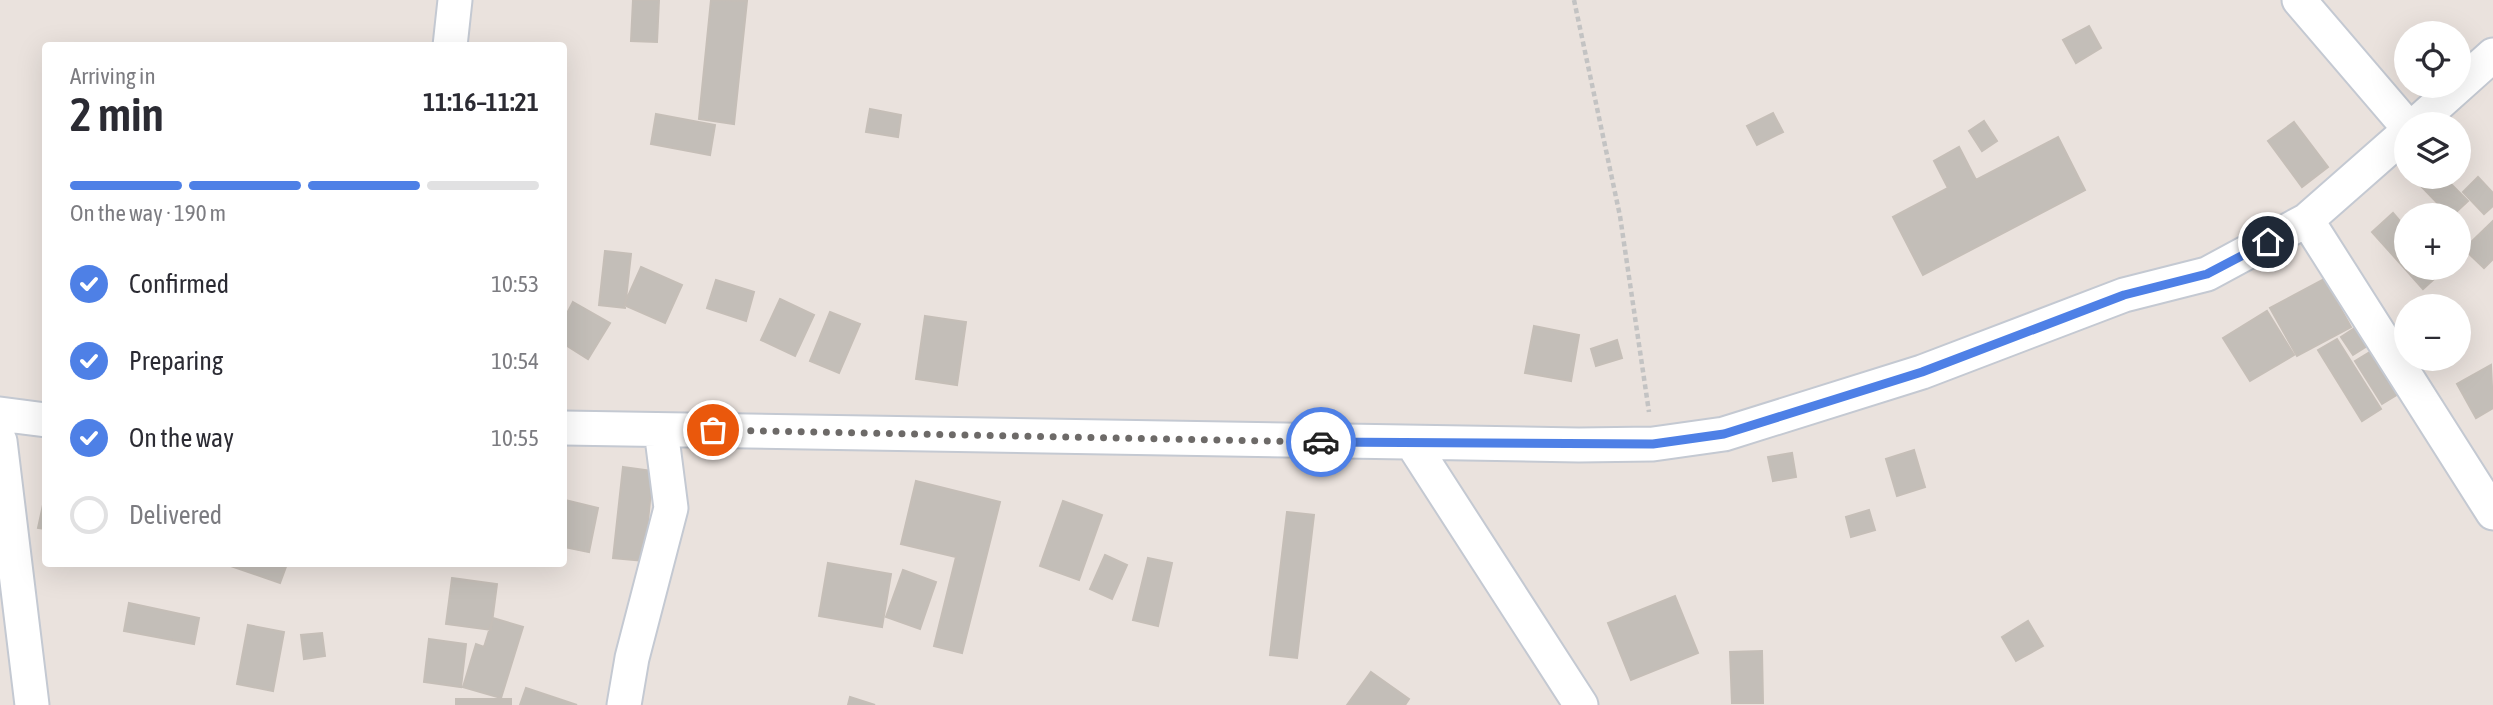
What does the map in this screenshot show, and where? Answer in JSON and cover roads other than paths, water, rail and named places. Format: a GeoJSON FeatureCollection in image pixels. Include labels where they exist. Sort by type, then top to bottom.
{"type":"FeatureCollection","features":[{"type":"Feature","properties":{"kind":"street"},"geometry":{"type":"LineString","coordinates":[[450,42],[455,0]]}},
{"type":"Feature","properties":{"kind":"street"},"geometry":{"type":"LineString","coordinates":[[2299,0],[2395,112]]}},
{"type":"Feature","properties":{"kind":"street"},"geometry":{"type":"LineString","coordinates":[[2429,112],[2493,55]]}},
{"type":"Feature","properties":{"kind":"street"},"geometry":{"type":"LineString","coordinates":[[567,428],[1412,443],[1653,444],[1724,434],[1922,372],[2124,295],[2207,274],[2307,220],[2394,144]]}},
{"type":"Feature","properties":{"kind":"street"},"geometry":{"type":"LineString","coordinates":[[2307,220],[2493,513]]}},
{"type":"Feature","properties":{"kind":"street"},"geometry":{"type":"LineString","coordinates":[[0,414],[42,419]]}},
{"type":"Feature","properties":{"kind":"street"},"geometry":{"type":"LineString","coordinates":[[624,705],[632,658],[671,508],[661,430]]}},
{"type":"Feature","properties":{"kind":"street"},"geometry":{"type":"LineString","coordinates":[[0,441],[32,705]]}},
{"type":"Feature","properties":{"kind":"street"},"geometry":{"type":"LineString","coordinates":[[1412,443],[1581,705]]}}]}
